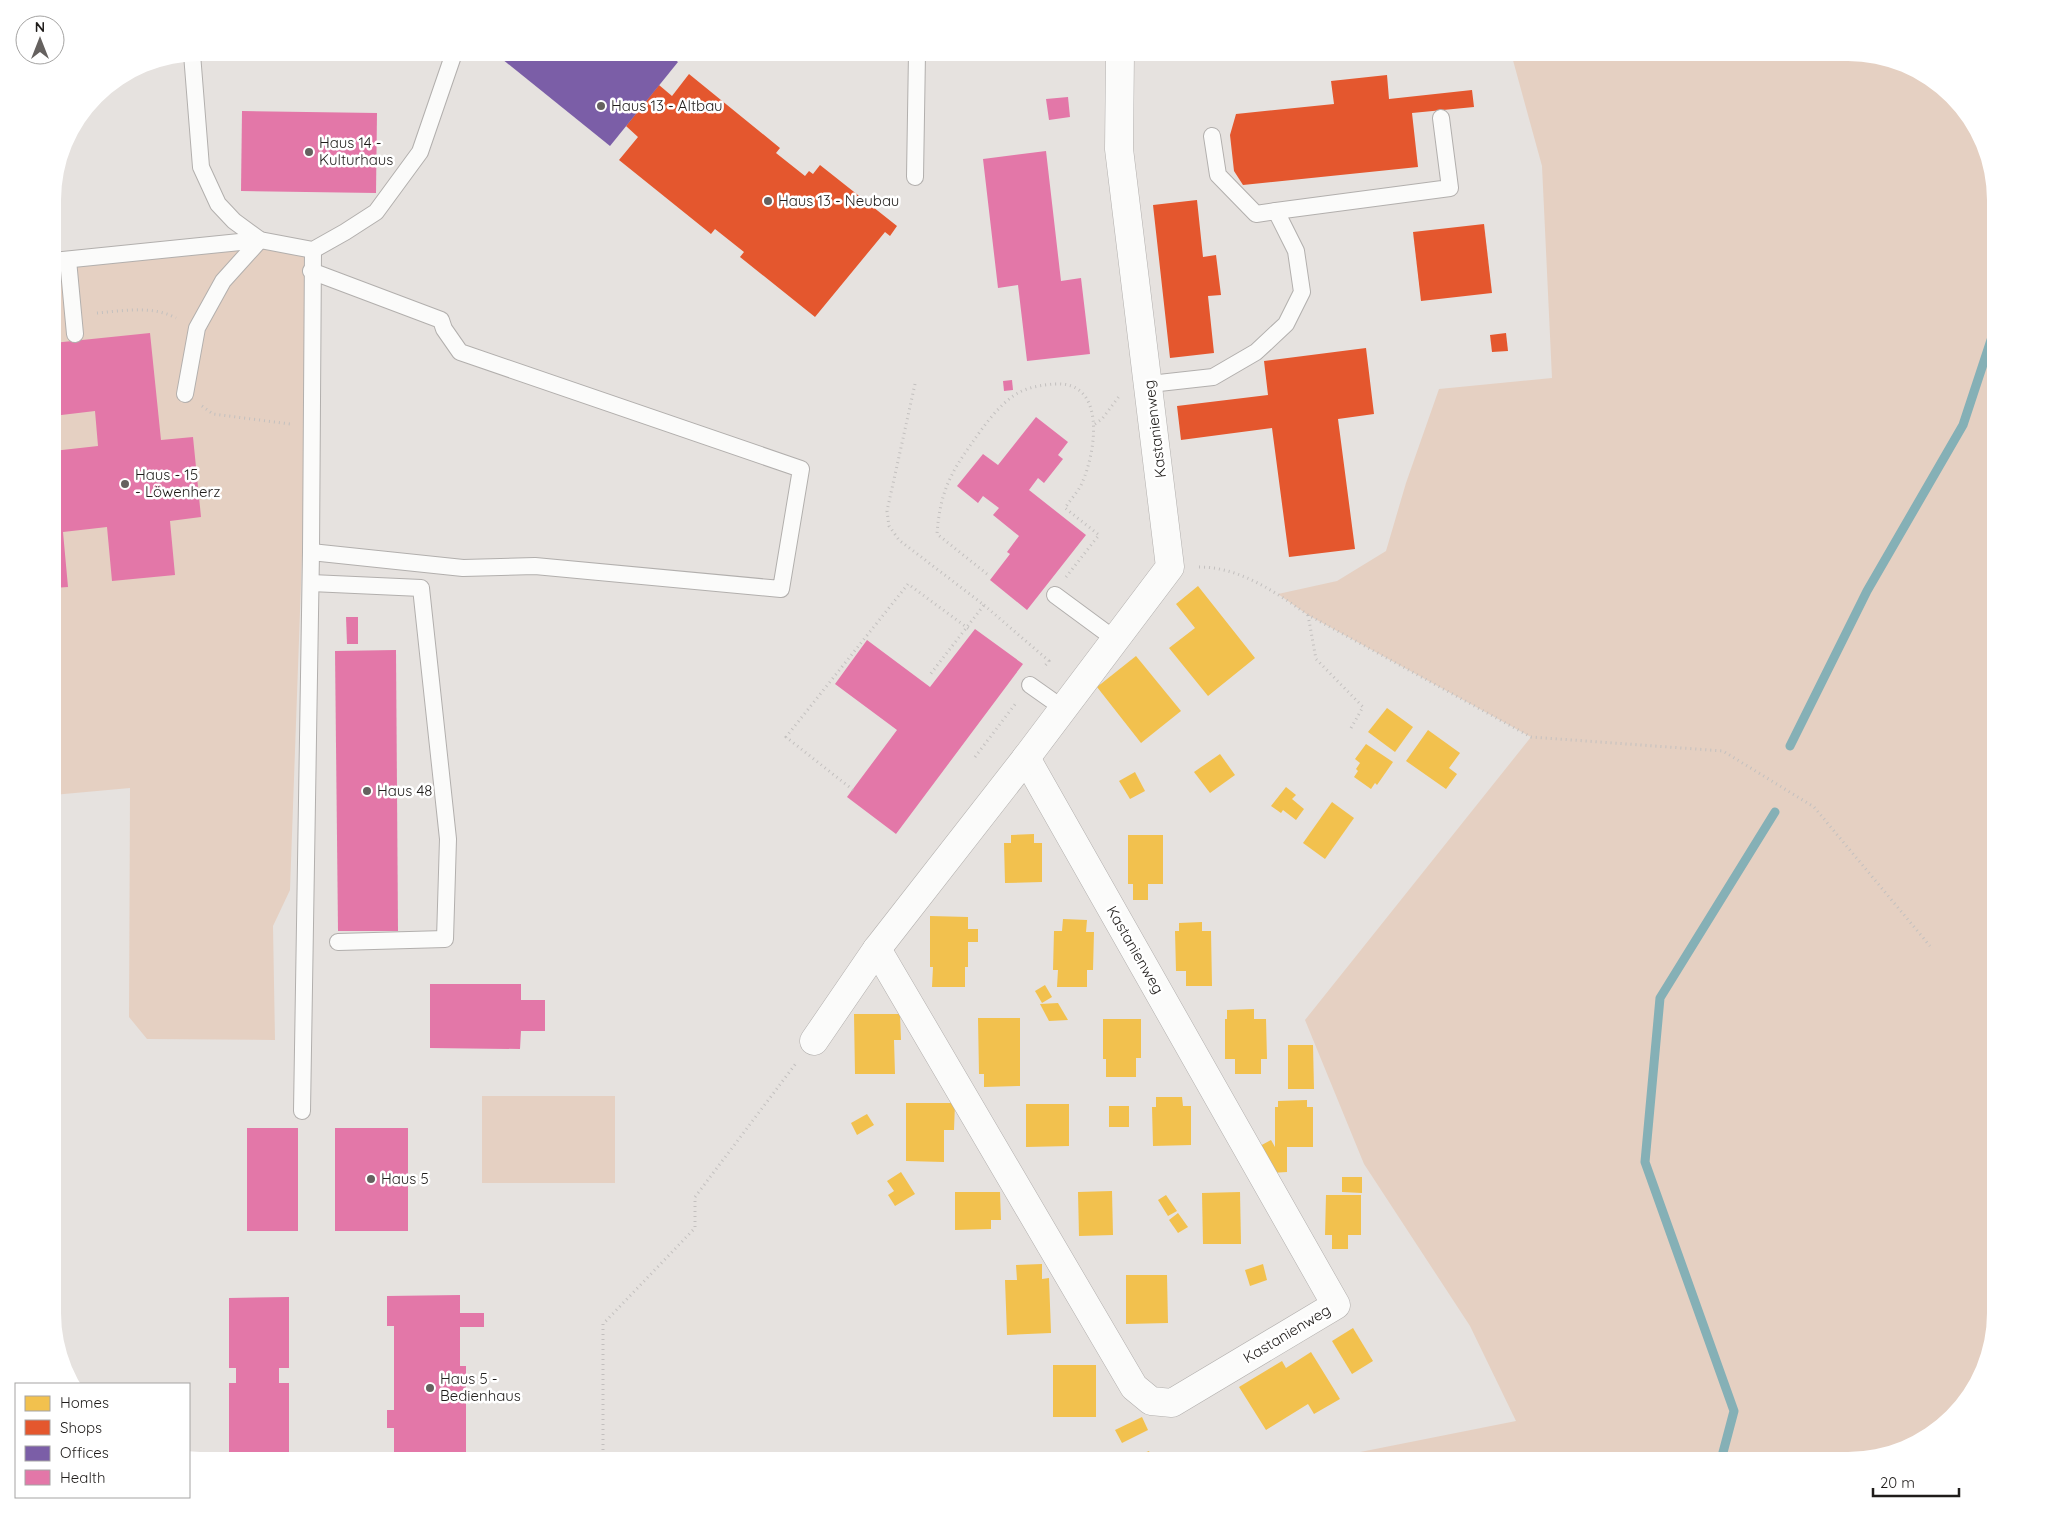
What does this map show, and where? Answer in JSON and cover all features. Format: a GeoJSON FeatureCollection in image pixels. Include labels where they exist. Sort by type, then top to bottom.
{"type":"FeatureCollection","features":[{"type":"Feature","properties":{"kind":"street","name":"Kastanienweg"},"geometry":{"type":"LineString","coordinates":[[1120,61],[1119,149],[1150,384],[1170,566]]}},
{"type":"Feature","properties":{"kind":"street"},"geometry":{"type":"LineString","coordinates":[[814,1041],[877,949],[1064,709],[1170,566]]}},
{"type":"Feature","properties":{"kind":"street","name":"Kastanienweg"},"geometry":{"type":"LineString","coordinates":[[877,949],[1134,1387],[1151,1401],[1172,1403],[1336,1306],[1026,758]]}},
{"type":"Feature","properties":{"kind":"lane"},"geometry":{"type":"LineString","coordinates":[[193,62],[201,167],[218,204],[234,221],[260,240]]}},
{"type":"Feature","properties":{"kind":"lane"},"geometry":{"type":"LineString","coordinates":[[62,261],[260,240],[312,250],[376,212],[420,152],[451,62]]}},
{"type":"Feature","properties":{"kind":"lane"},"geometry":{"type":"LineString","coordinates":[[915,177],[918,62]]}},
{"type":"Feature","properties":{"kind":"lane"},"geometry":{"type":"LineString","coordinates":[[1212,136],[1218,175],[1256,214],[1450,188],[1441,118]]}},
{"type":"Feature","properties":{"kind":"lane"},"geometry":{"type":"LineString","coordinates":[[1150,384],[1213,377],[1256,352],[1286,324],[1302,292],[1296,251],[1276,211]]}},
{"type":"Feature","properties":{"kind":"lane"},"geometry":{"type":"LineString","coordinates":[[185,394],[197,328],[223,281],[260,240]]}},
{"type":"Feature","properties":{"kind":"lane"},"geometry":{"type":"LineString","coordinates":[[302,1111],[311,552],[312,250]]}},
{"type":"Feature","properties":{"kind":"lane"},"geometry":{"type":"LineString","coordinates":[[62,269],[73,315],[75,334]]}},
{"type":"Feature","properties":{"kind":"lane"},"geometry":{"type":"LineString","coordinates":[[311,271],[441,320],[444,329],[460,352],[801,469],[781,589],[535,566],[463,568],[311,552]]}},
{"type":"Feature","properties":{"kind":"lane"},"geometry":{"type":"LineString","coordinates":[[310,583],[421,588],[448,839],[445,939],[338,942]]}},
{"type":"Feature","properties":{"kind":"lane"},"geometry":{"type":"LineString","coordinates":[[1055,595],[1116,640]]}},
{"type":"Feature","properties":{"kind":"lane"},"geometry":{"type":"LineString","coordinates":[[1030,685],[1064,709]]}},
{"type":"Feature","properties":{"kind":"path"},"geometry":{"type":"LineString","coordinates":[[73,315],[141,309],[169,314],[197,328]]}},
{"type":"Feature","properties":{"kind":"path"},"geometry":{"type":"LineString","coordinates":[[987,574],[937,534],[939,508],[947,482],[989,418],[1018,393],[1041,385],[1064,383],[1076,386],[1090,403],[1095,424],[1091,456],[1082,484],[1065,508],[1098,535],[1057,587],[1055,595]]}},
{"type":"Feature","properties":{"kind":"path"},"geometry":{"type":"LineString","coordinates":[[915,384],[887,511],[889,526],[899,540],[984,605],[1049,660],[975,757]]}},
{"type":"Feature","properties":{"kind":"path"},"geometry":{"type":"LineString","coordinates":[[185,394],[213,414],[310,427]]}},
{"type":"Feature","properties":{"kind":"path"},"geometry":{"type":"LineString","coordinates":[[1170,566],[1210,566],[1244,576],[1278,594],[1308,615],[1531,737],[1723,751],[1814,807],[1930,946]]}},
{"type":"Feature","properties":{"kind":"path"},"geometry":{"type":"LineString","coordinates":[[853,790],[786,737],[908,584],[967,628]]}},
{"type":"Feature","properties":{"kind":"path"},"geometry":{"type":"LineString","coordinates":[[929,676],[984,605]]}},
{"type":"Feature","properties":{"kind":"path"},"geometry":{"type":"LineString","coordinates":[[1308,615],[1316,659],[1363,707],[1351,728]]}},
{"type":"Feature","properties":{"kind":"path"},"geometry":{"type":"LineString","coordinates":[[603,1452],[603,1324],[695,1228],[695,1198],[814,1041]]}},
{"type":"Feature","properties":{"kind":"shaded area"},"geometry":{"type":"Polygon","coordinates":[[[1513,61],[1848,61],[1884,66],[1917,80],[1932,90],[1946,102],[1968,131],[1984,173],[1987,200],[1986,1331],[1979,1357],[1968,1382],[1946,1411],[1925,1428],[1909,1437],[1875,1449],[1848,1452],[1360,1452],[1516,1421],[1470,1326],[1364,1164],[1305,1020],[1531,737],[1308,615],[1278,594],[1337,581],[1386,551],[1406,483],[1439,389],[1552,378],[1542,166],[1513,61]]]}},
{"type":"Feature","properties":{"kind":"shaded area"},"geometry":{"type":"Polygon","coordinates":[[[260,240],[313,250],[290,890],[273,926],[275,1040],[147,1039],[129,1017],[130,788],[62,794],[62,261],[260,240]]]}},
{"type":"Feature","properties":{"kind":"shaded area"},"geometry":{"type":"Polygon","coordinates":[[[482,1096],[615,1096],[615,1183],[482,1183],[482,1096]]]}},
{"type":"Feature","properties":{"kind":"building: Homes"},"geometry":{"type":"Polygon","coordinates":[[[1198,586],[1255,658],[1208,696],[1169,648],[1195,628],[1176,604],[1198,586]]]}},
{"type":"Feature","properties":{"kind":"building: Homes"},"geometry":{"type":"Polygon","coordinates":[[[1136,656],[1181,711],[1141,743],[1097,687],[1136,656]]]}},
{"type":"Feature","properties":{"kind":"building: Homes"},"geometry":{"type":"Polygon","coordinates":[[[1387,708],[1413,727],[1395,752],[1368,732],[1387,708]]]}},
{"type":"Feature","properties":{"kind":"building: Homes"},"geometry":{"type":"Polygon","coordinates":[[[1428,730],[1460,753],[1449,768],[1457,774],[1446,789],[1406,761],[1428,730]]]}},
{"type":"Feature","properties":{"kind":"building: Homes"},"geometry":{"type":"Polygon","coordinates":[[[1366,744],[1393,762],[1377,785],[1375,783],[1371,789],[1354,777],[1360,763],[1355,759],[1366,744]]]}},
{"type":"Feature","properties":{"kind":"building: Homes"},"geometry":{"type":"Polygon","coordinates":[[[1220,754],[1235,775],[1210,793],[1194,772],[1220,754]]]}},
{"type":"Feature","properties":{"kind":"building: Homes"},"geometry":{"type":"Polygon","coordinates":[[[1135,772],[1145,791],[1130,799],[1119,781],[1135,772]]]}},
{"type":"Feature","properties":{"kind":"building: Homes"},"geometry":{"type":"Polygon","coordinates":[[[1286,787],[1296,795],[1292,799],[1304,809],[1296,820],[1283,810],[1281,813],[1271,806],[1286,787]]]}},
{"type":"Feature","properties":{"kind":"building: Homes"},"geometry":{"type":"Polygon","coordinates":[[[1332,802],[1354,818],[1325,859],[1303,843],[1332,802]]]}},
{"type":"Feature","properties":{"kind":"building: Homes"},"geometry":{"type":"Polygon","coordinates":[[[1034,834],[1034,843],[1042,843],[1042,882],[1005,883],[1004,843],[1011,843],[1011,835],[1034,834]]]}},
{"type":"Feature","properties":{"kind":"building: Homes"},"geometry":{"type":"Polygon","coordinates":[[[1128,835],[1163,835],[1163,884],[1148,884],[1148,900],[1133,900],[1133,884],[1128,884],[1128,835]]]}},
{"type":"Feature","properties":{"kind":"building: Homes"},"geometry":{"type":"Polygon","coordinates":[[[930,916],[968,917],[968,929],[978,929],[978,942],[968,942],[968,967],[965,967],[965,987],[932,987],[933,967],[930,967],[930,916]]]}},
{"type":"Feature","properties":{"kind":"building: Homes"},"geometry":{"type":"Polygon","coordinates":[[[1063,919],[1087,920],[1086,932],[1094,932],[1093,970],[1087,970],[1087,987],[1057,987],[1058,970],[1053,970],[1054,931],[1062,931],[1063,919]]]}},
{"type":"Feature","properties":{"kind":"building: Homes"},"geometry":{"type":"Polygon","coordinates":[[[1202,922],[1202,931],[1211,931],[1212,986],[1186,986],[1186,971],[1176,971],[1175,931],[1179,931],[1179,923],[1202,922]]]}},
{"type":"Feature","properties":{"kind":"building: Homes"},"geometry":{"type":"Polygon","coordinates":[[[1045,985],[1052,997],[1042,1003],[1035,991],[1045,985]]]}},
{"type":"Feature","properties":{"kind":"building: Homes"},"geometry":{"type":"Polygon","coordinates":[[[1058,1003],[1068,1020],[1049,1021],[1040,1004],[1058,1003]]]}},
{"type":"Feature","properties":{"kind":"building: Homes"},"geometry":{"type":"Polygon","coordinates":[[[1254,1009],[1254,1019],[1266,1019],[1267,1059],[1261,1059],[1261,1074],[1235,1074],[1235,1059],[1225,1059],[1225,1019],[1227,1019],[1227,1010],[1254,1009]]]}},
{"type":"Feature","properties":{"kind":"building: Homes"},"geometry":{"type":"Polygon","coordinates":[[[854,1014],[900,1014],[901,1040],[894,1040],[895,1074],[855,1074],[854,1014]]]}},
{"type":"Feature","properties":{"kind":"building: Homes"},"geometry":{"type":"Polygon","coordinates":[[[978,1018],[1020,1018],[1020,1086],[984,1087],[984,1074],[979,1074],[978,1018]]]}},
{"type":"Feature","properties":{"kind":"building: Homes"},"geometry":{"type":"Polygon","coordinates":[[[1103,1019],[1141,1019],[1141,1058],[1136,1058],[1136,1077],[1106,1077],[1106,1059],[1103,1059],[1103,1019]]]}},
{"type":"Feature","properties":{"kind":"building: Homes"},"geometry":{"type":"Polygon","coordinates":[[[1288,1045],[1313,1045],[1314,1089],[1288,1089],[1288,1045]]]}},
{"type":"Feature","properties":{"kind":"building: Homes"},"geometry":{"type":"Polygon","coordinates":[[[1156,1097],[1182,1097],[1183,1106],[1191,1106],[1191,1145],[1153,1146],[1152,1107],[1156,1107],[1156,1097]]]}},
{"type":"Feature","properties":{"kind":"building: Homes"},"geometry":{"type":"Polygon","coordinates":[[[1307,1100],[1307,1107],[1313,1107],[1313,1147],[1287,1147],[1287,1172],[1271,1173],[1258,1147],[1271,1140],[1275,1147],[1275,1107],[1278,1107],[1278,1101],[1307,1100]]]}},
{"type":"Feature","properties":{"kind":"building: Homes"},"geometry":{"type":"Polygon","coordinates":[[[906,1103],[955,1103],[954,1130],[944,1130],[944,1162],[906,1161],[906,1103]]]}},
{"type":"Feature","properties":{"kind":"building: Homes"},"geometry":{"type":"Polygon","coordinates":[[[1026,1104],[1069,1104],[1069,1146],[1026,1147],[1026,1104]]]}},
{"type":"Feature","properties":{"kind":"building: Homes"},"geometry":{"type":"Polygon","coordinates":[[[1109,1106],[1129,1106],[1129,1127],[1109,1127],[1109,1106]]]}},
{"type":"Feature","properties":{"kind":"building: Homes"},"geometry":{"type":"Polygon","coordinates":[[[867,1114],[874,1125],[857,1135],[851,1123],[867,1114]]]}},
{"type":"Feature","properties":{"kind":"building: Homes"},"geometry":{"type":"Polygon","coordinates":[[[901,1172],[915,1194],[895,1206],[888,1195],[894,1191],[887,1181],[901,1172]]]}},
{"type":"Feature","properties":{"kind":"building: Homes"},"geometry":{"type":"Polygon","coordinates":[[[1342,1177],[1362,1177],[1362,1193],[1342,1192],[1342,1177]]]}},
{"type":"Feature","properties":{"kind":"building: Homes"},"geometry":{"type":"Polygon","coordinates":[[[1112,1191],[1113,1235],[1079,1236],[1078,1192],[1112,1191]]]}},
{"type":"Feature","properties":{"kind":"building: Homes"},"geometry":{"type":"Polygon","coordinates":[[[955,1192],[1000,1192],[1001,1220],[991,1220],[991,1229],[955,1230],[955,1192]]]}},
{"type":"Feature","properties":{"kind":"building: Homes"},"geometry":{"type":"Polygon","coordinates":[[[1240,1192],[1241,1244],[1203,1244],[1202,1193],[1240,1192]]]}},
{"type":"Feature","properties":{"kind":"building: Homes"},"geometry":{"type":"Polygon","coordinates":[[[1166,1195],[1177,1211],[1168,1216],[1158,1200],[1166,1195]]]}},
{"type":"Feature","properties":{"kind":"building: Homes"},"geometry":{"type":"Polygon","coordinates":[[[1326,1195],[1361,1195],[1361,1235],[1348,1235],[1348,1249],[1332,1249],[1332,1235],[1325,1235],[1326,1195]]]}},
{"type":"Feature","properties":{"kind":"building: Homes"},"geometry":{"type":"Polygon","coordinates":[[[1178,1213],[1188,1227],[1178,1233],[1169,1220],[1178,1213]]]}},
{"type":"Feature","properties":{"kind":"building: Homes"},"geometry":{"type":"Polygon","coordinates":[[[1042,1264],[1042,1279],[1049,1278],[1051,1333],[1007,1335],[1005,1280],[1017,1280],[1016,1265],[1042,1264]]]}},
{"type":"Feature","properties":{"kind":"building: Homes"},"geometry":{"type":"Polygon","coordinates":[[[1263,1264],[1267,1280],[1250,1286],[1245,1270],[1263,1264]]]}},
{"type":"Feature","properties":{"kind":"building: Homes"},"geometry":{"type":"Polygon","coordinates":[[[1126,1275],[1167,1275],[1168,1323],[1126,1324],[1126,1275]]]}},
{"type":"Feature","properties":{"kind":"building: Homes"},"geometry":{"type":"Polygon","coordinates":[[[1353,1328],[1373,1361],[1352,1374],[1332,1341],[1353,1328]]]}},
{"type":"Feature","properties":{"kind":"building: Homes"},"geometry":{"type":"Polygon","coordinates":[[[1311,1352],[1340,1399],[1314,1414],[1308,1404],[1266,1430],[1239,1387],[1282,1361],[1286,1368],[1311,1352]]]}},
{"type":"Feature","properties":{"kind":"building: Homes"},"geometry":{"type":"Polygon","coordinates":[[[1053,1365],[1096,1365],[1096,1417],[1053,1417],[1053,1365]]]}},
{"type":"Feature","properties":{"kind":"building: Homes"},"geometry":{"type":"Polygon","coordinates":[[[1142,1417],[1148,1430],[1122,1443],[1115,1430],[1142,1417]]]}},
{"type":"Feature","properties":{"kind":"building: Shops","name":"Haus 13 - Neubau"},"geometry":{"type":"Polygon","coordinates":[[[689,74],[780,148],[776,153],[805,176],[809,171],[813,174],[820,165],[897,226],[890,236],[885,232],[815,317],[740,257],[744,252],[715,229],[711,234],[619,160],[638,137],[626,126],[659,85],[672,96],[689,74]]]}},
{"type":"Feature","properties":{"kind":"building: Shops"},"geometry":{"type":"Polygon","coordinates":[[[1387,75],[1389,99],[1472,90],[1474,107],[1412,113],[1418,167],[1243,185],[1234,171],[1230,135],[1236,114],[1334,104],[1331,81],[1387,75]]]}},
{"type":"Feature","properties":{"kind":"building: Shops"},"geometry":{"type":"Polygon","coordinates":[[[1197,200],[1203,257],[1216,255],[1221,295],[1208,296],[1214,353],[1170,358],[1153,205],[1197,200]]]}},
{"type":"Feature","properties":{"kind":"building: Shops"},"geometry":{"type":"Polygon","coordinates":[[[1484,224],[1492,293],[1421,301],[1413,232],[1484,224]]]}},
{"type":"Feature","properties":{"kind":"building: Shops"},"geometry":{"type":"Polygon","coordinates":[[[1506,333],[1508,351],[1492,352],[1490,335],[1506,333]]]}},
{"type":"Feature","properties":{"kind":"building: Shops"},"geometry":{"type":"Polygon","coordinates":[[[1366,348],[1374,414],[1338,419],[1355,549],[1289,557],[1272,428],[1181,440],[1177,406],[1268,395],[1264,361],[1366,348]]]}},
{"type":"Feature","properties":{"kind":"building: Offices","name":"Haus 13 - Altbau"},"geometry":{"type":"Polygon","coordinates":[[[505,62],[678,62],[610,146],[505,62]]]}},
{"type":"Feature","properties":{"kind":"building: Health"},"geometry":{"type":"Polygon","coordinates":[[[1068,97],[1070,117],[1049,120],[1046,99],[1068,97]]]}},
{"type":"Feature","properties":{"kind":"building: Health","name":"Haus 14 - Kulturhaus"},"geometry":{"type":"Polygon","coordinates":[[[242,111],[377,113],[376,193],[241,191],[242,111]]]}},
{"type":"Feature","properties":{"kind":"building: Health"},"geometry":{"type":"Polygon","coordinates":[[[1046,151],[1061,281],[1081,278],[1090,354],[1027,361],[1018,285],[998,288],[983,159],[1046,151]]]}},
{"type":"Feature","properties":{"kind":"building: Health","name":"Haus - 15 - Löwenherz"},"geometry":{"type":"Polygon","coordinates":[[[150,333],[161,440],[193,437],[201,517],[170,521],[175,575],[112,581],[107,527],[63,532],[68,587],[62,587],[62,450],[98,446],[95,411],[62,415],[62,342],[150,333]]]}},
{"type":"Feature","properties":{"kind":"building: Health"},"geometry":{"type":"Polygon","coordinates":[[[1012,380],[1013,390],[1004,391],[1003,381],[1012,380]]]}},
{"type":"Feature","properties":{"kind":"building: Health"},"geometry":{"type":"Polygon","coordinates":[[[1036,417],[1068,442],[1058,455],[1063,459],[1044,483],[1038,478],[1029,490],[1086,535],[1027,610],[990,580],[1010,554],[1007,552],[1019,536],[993,515],[999,508],[983,496],[978,503],[957,486],[983,454],[998,465],[1036,417]]]}},
{"type":"Feature","properties":{"kind":"building: Health"},"geometry":{"type":"Polygon","coordinates":[[[346,617],[358,617],[358,644],[347,644],[346,617]]]}},
{"type":"Feature","properties":{"kind":"building: Health"},"geometry":{"type":"Polygon","coordinates":[[[975,629],[1023,664],[896,834],[847,797],[897,730],[835,684],[867,640],[930,687],[975,629]]]}},
{"type":"Feature","properties":{"kind":"building: Health","name":"Haus 48"},"geometry":{"type":"Polygon","coordinates":[[[396,650],[398,931],[338,931],[335,651],[396,650]]]}},
{"type":"Feature","properties":{"kind":"building: Health"},"geometry":{"type":"Polygon","coordinates":[[[430,984],[521,984],[521,1000],[545,1000],[545,1031],[521,1031],[520,1049],[430,1048],[430,984]]]}},
{"type":"Feature","properties":{"kind":"building: Health"},"geometry":{"type":"Polygon","coordinates":[[[247,1128],[298,1128],[298,1231],[247,1231],[247,1128]]]}},
{"type":"Feature","properties":{"kind":"building: Health","name":"Haus 5"},"geometry":{"type":"Polygon","coordinates":[[[335,1128],[408,1128],[408,1231],[335,1231],[335,1128]]]}},
{"type":"Feature","properties":{"kind":"building: Health","name":"Haus 5 - Bedienhaus"},"geometry":{"type":"Polygon","coordinates":[[[460,1295],[460,1313],[484,1313],[484,1327],[460,1327],[460,1366],[466,1366],[466,1452],[394,1452],[394,1428],[387,1428],[387,1410],[394,1410],[394,1326],[387,1326],[387,1296],[460,1295]]]}},
{"type":"Feature","properties":{"kind":"building: Health"},"geometry":{"type":"Polygon","coordinates":[[[289,1297],[289,1368],[279,1368],[279,1383],[289,1383],[289,1452],[229,1452],[229,1383],[236,1383],[236,1368],[229,1368],[229,1298],[289,1297]]]}},
{"type":"Feature","properties":{"kind":"waterway"},"geometry":{"type":"LineString","coordinates":[[1790,746],[1867,591],[1963,425],[1987,352]]}},
{"type":"Feature","properties":{"kind":"waterway"},"geometry":{"type":"LineString","coordinates":[[1723,1452],[1734,1411],[1645,1162],[1660,998],[1775,812]]}},
{"type":"Feature","properties":{"kind":"place","name":"Haus 13 - Altbau"},"geometry":{"type":"Point","coordinates":[601,106]}},
{"type":"Feature","properties":{"kind":"place","name":"Haus 14 - Kulturhaus"},"geometry":{"type":"Point","coordinates":[309,152]}},
{"type":"Feature","properties":{"kind":"place","name":"Haus 13 - Neubau"},"geometry":{"type":"Point","coordinates":[768,201]}},
{"type":"Feature","properties":{"kind":"place","name":"Haus - 15 - Löwenherz"},"geometry":{"type":"Point","coordinates":[125,484]}},
{"type":"Feature","properties":{"kind":"place","name":"Haus 48"},"geometry":{"type":"Point","coordinates":[367,791]}},
{"type":"Feature","properties":{"kind":"place","name":"Haus 5"},"geometry":{"type":"Point","coordinates":[371,1179]}},
{"type":"Feature","properties":{"kind":"place","name":"Haus 5 - Bedienhaus"},"geometry":{"type":"Point","coordinates":[430,1388]}}]}
